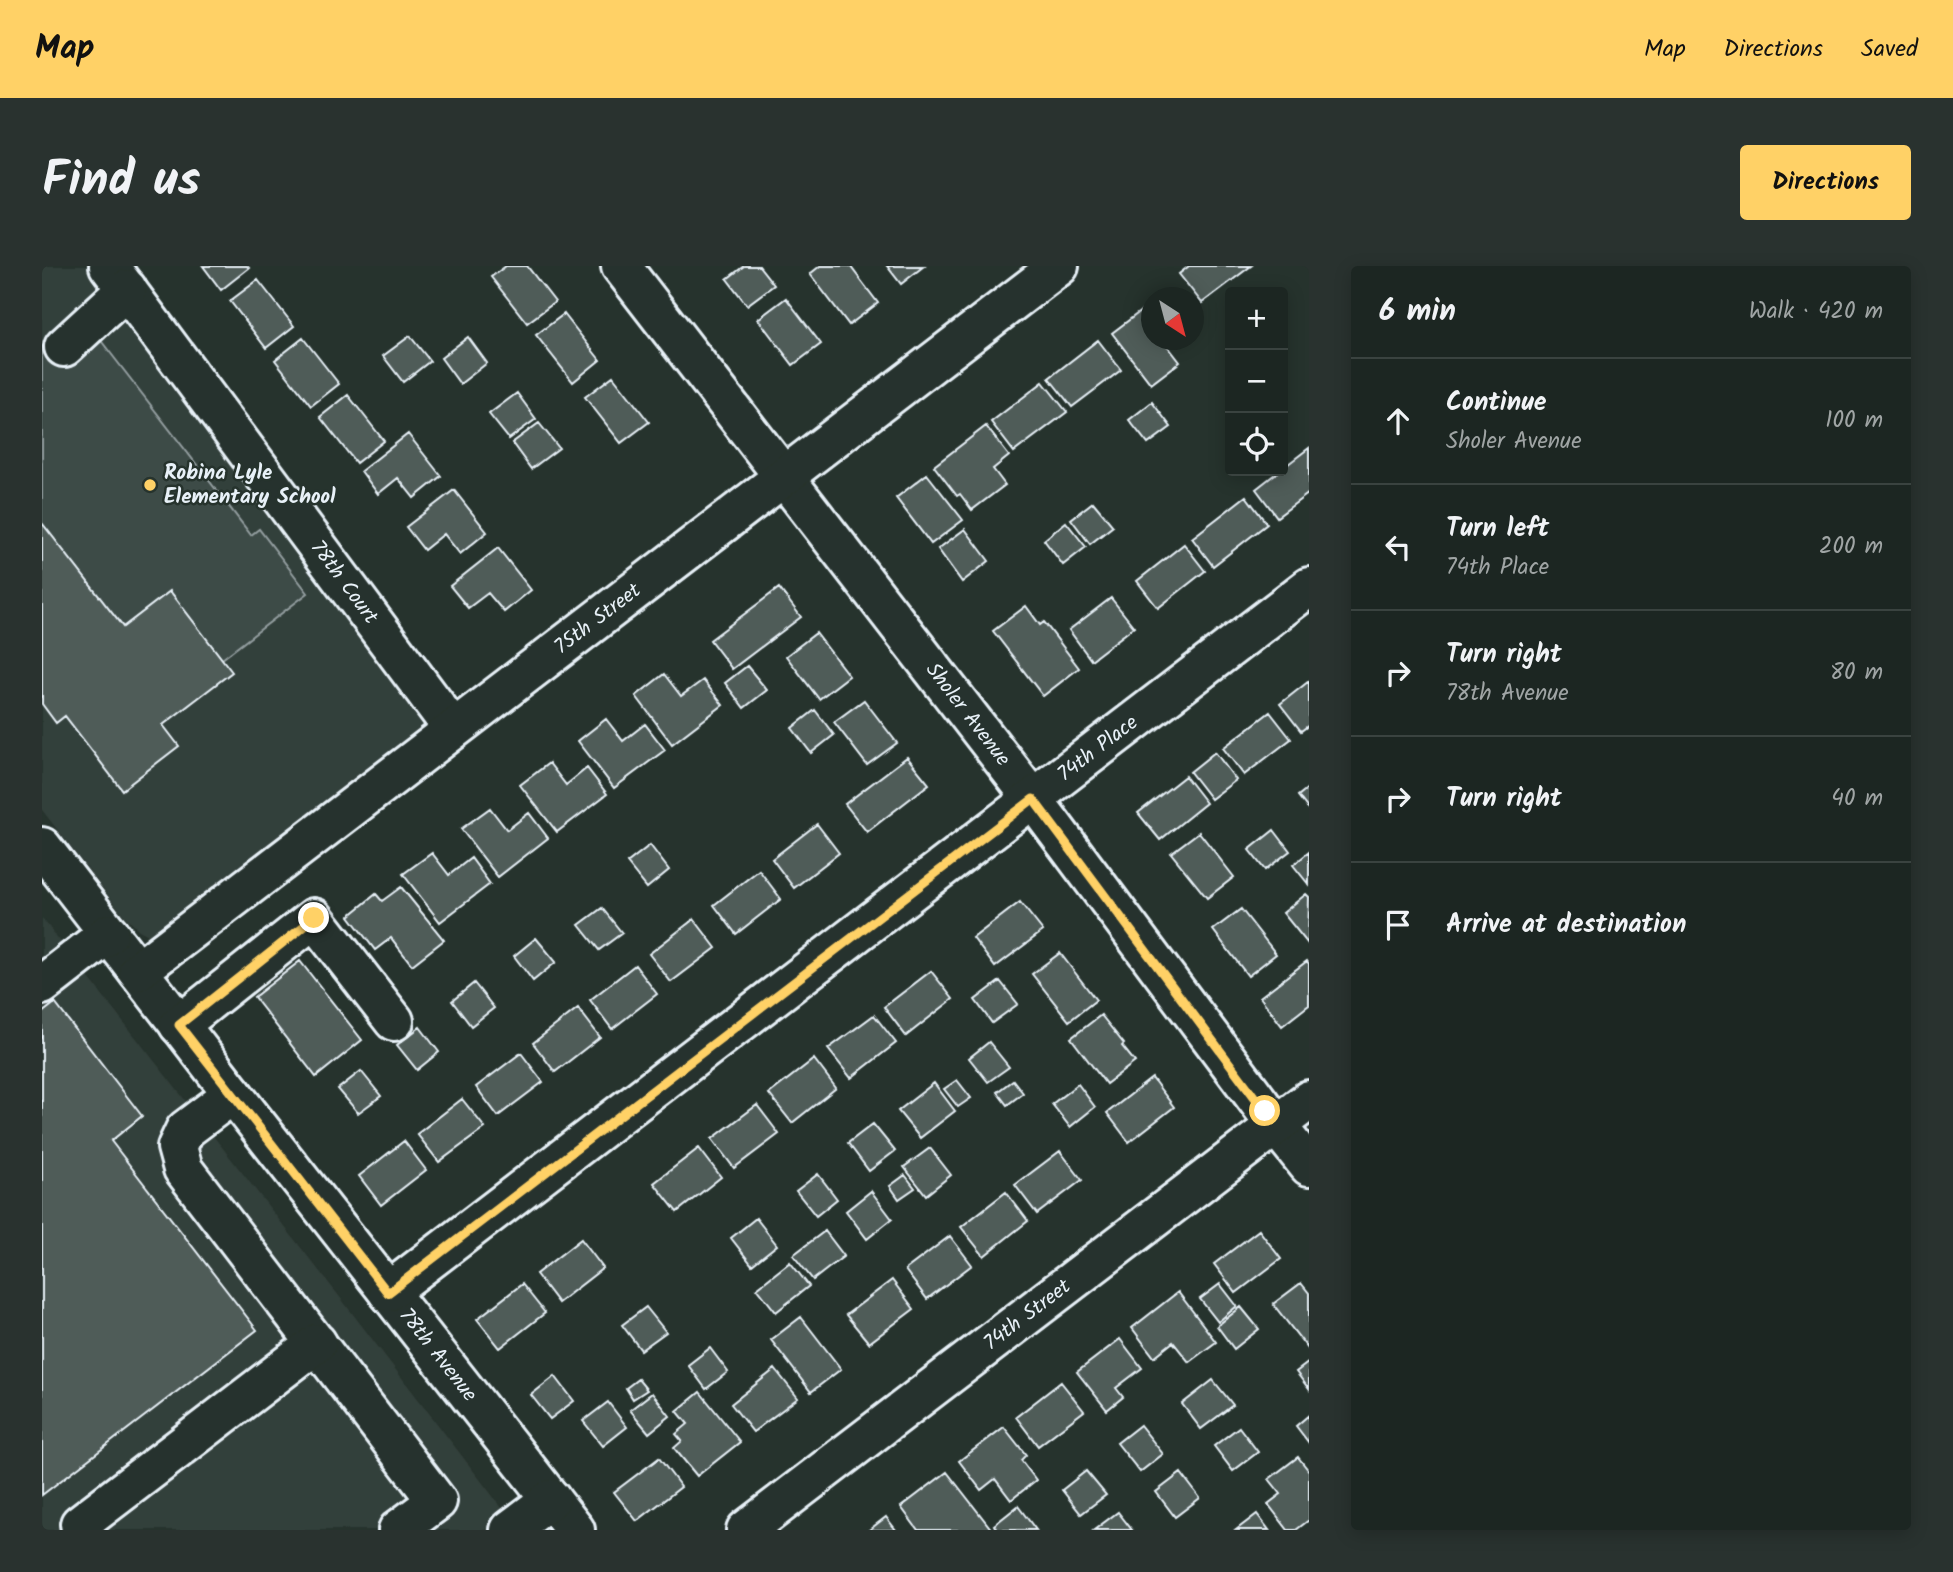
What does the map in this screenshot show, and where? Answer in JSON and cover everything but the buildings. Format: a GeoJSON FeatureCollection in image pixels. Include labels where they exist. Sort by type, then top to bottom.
{"type":"FeatureCollection","features":[{"type":"Feature","properties":{"kind":"street","name":"Sholer Avenue"},"geometry":{"type":"LineString","coordinates":[[621,266],[1033,799],[1309,1166]]}},
{"type":"Feature","properties":{"kind":"street","name":"75th Street"},"geometry":{"type":"LineString","coordinates":[[138,971],[1059,266]]}},
{"type":"Feature","properties":{"kind":"street"},"geometry":{"type":"LineString","coordinates":[[64,347],[118,278]]}},
{"type":"Feature","properties":{"kind":"street","name":"78th Court"},"geometry":{"type":"LineString","coordinates":[[118,278],[453,729]]}},
{"type":"Feature","properties":{"kind":"street","name":"74th Place"},"geometry":{"type":"LineString","coordinates":[[388,1293],[1309,587]]}},
{"type":"Feature","properties":{"kind":"street","name":"78th Avenue"},"geometry":{"type":"LineString","coordinates":[[42,847],[575,1530]]}},
{"type":"Feature","properties":{"kind":"street"},"geometry":{"type":"LineString","coordinates":[[179,1025],[314,918],[394,1021]]}},
{"type":"Feature","properties":{"kind":"street"},"geometry":{"type":"LineString","coordinates":[[42,985],[109,933]]}},
{"type":"Feature","properties":{"kind":"street"},"geometry":{"type":"LineString","coordinates":[[233,1094],[185,1130],[177,1147],[183,1168],[437,1501],[398,1530]]}},
{"type":"Feature","properties":{"kind":"street","name":"74th Street"},"geometry":{"type":"LineString","coordinates":[[746,1530],[1309,1100]]}},
{"type":"Feature","properties":{"kind":"street"},"geometry":{"type":"LineString","coordinates":[[84,1530],[80,1524],[317,1343]]}},
{"type":"Feature","properties":{"kind":"street"},"geometry":{"type":"LineString","coordinates":[[510,1530],[551,1499]]}},
{"type":"Feature","properties":{"kind":"shaded area","name":"Robina Lyle Elementary School"},"geometry":{"type":"Polygon","coordinates":[[[42,266],[90,266],[426,704],[431,721],[425,734],[152,937],[139,930],[124,916],[42,810],[42,266]]]}},
{"type":"Feature","properties":{"kind":"shaded area"},"geometry":{"type":"Polygon","coordinates":[[[82,316],[251,535],[259,529],[308,593],[222,659],[170,592],[123,627],[42,523],[42,346],[82,316]]]}},
{"type":"Feature","properties":{"kind":"shaded area"},"geometry":{"type":"Polygon","coordinates":[[[42,918],[339,1296],[519,1530],[42,1530],[42,918]]]}},
{"type":"Feature","properties":{"kind":"place","name":"Robina Lyle Elementary School"},"geometry":{"type":"Point","coordinates":[150,485]}},
{"type":"Feature","properties":{"kind":"route"},"geometry":{"type":"LineString","coordinates":[[314,918],[179,1025],[388,1293],[1033,799],[1265,1111]]}}]}
